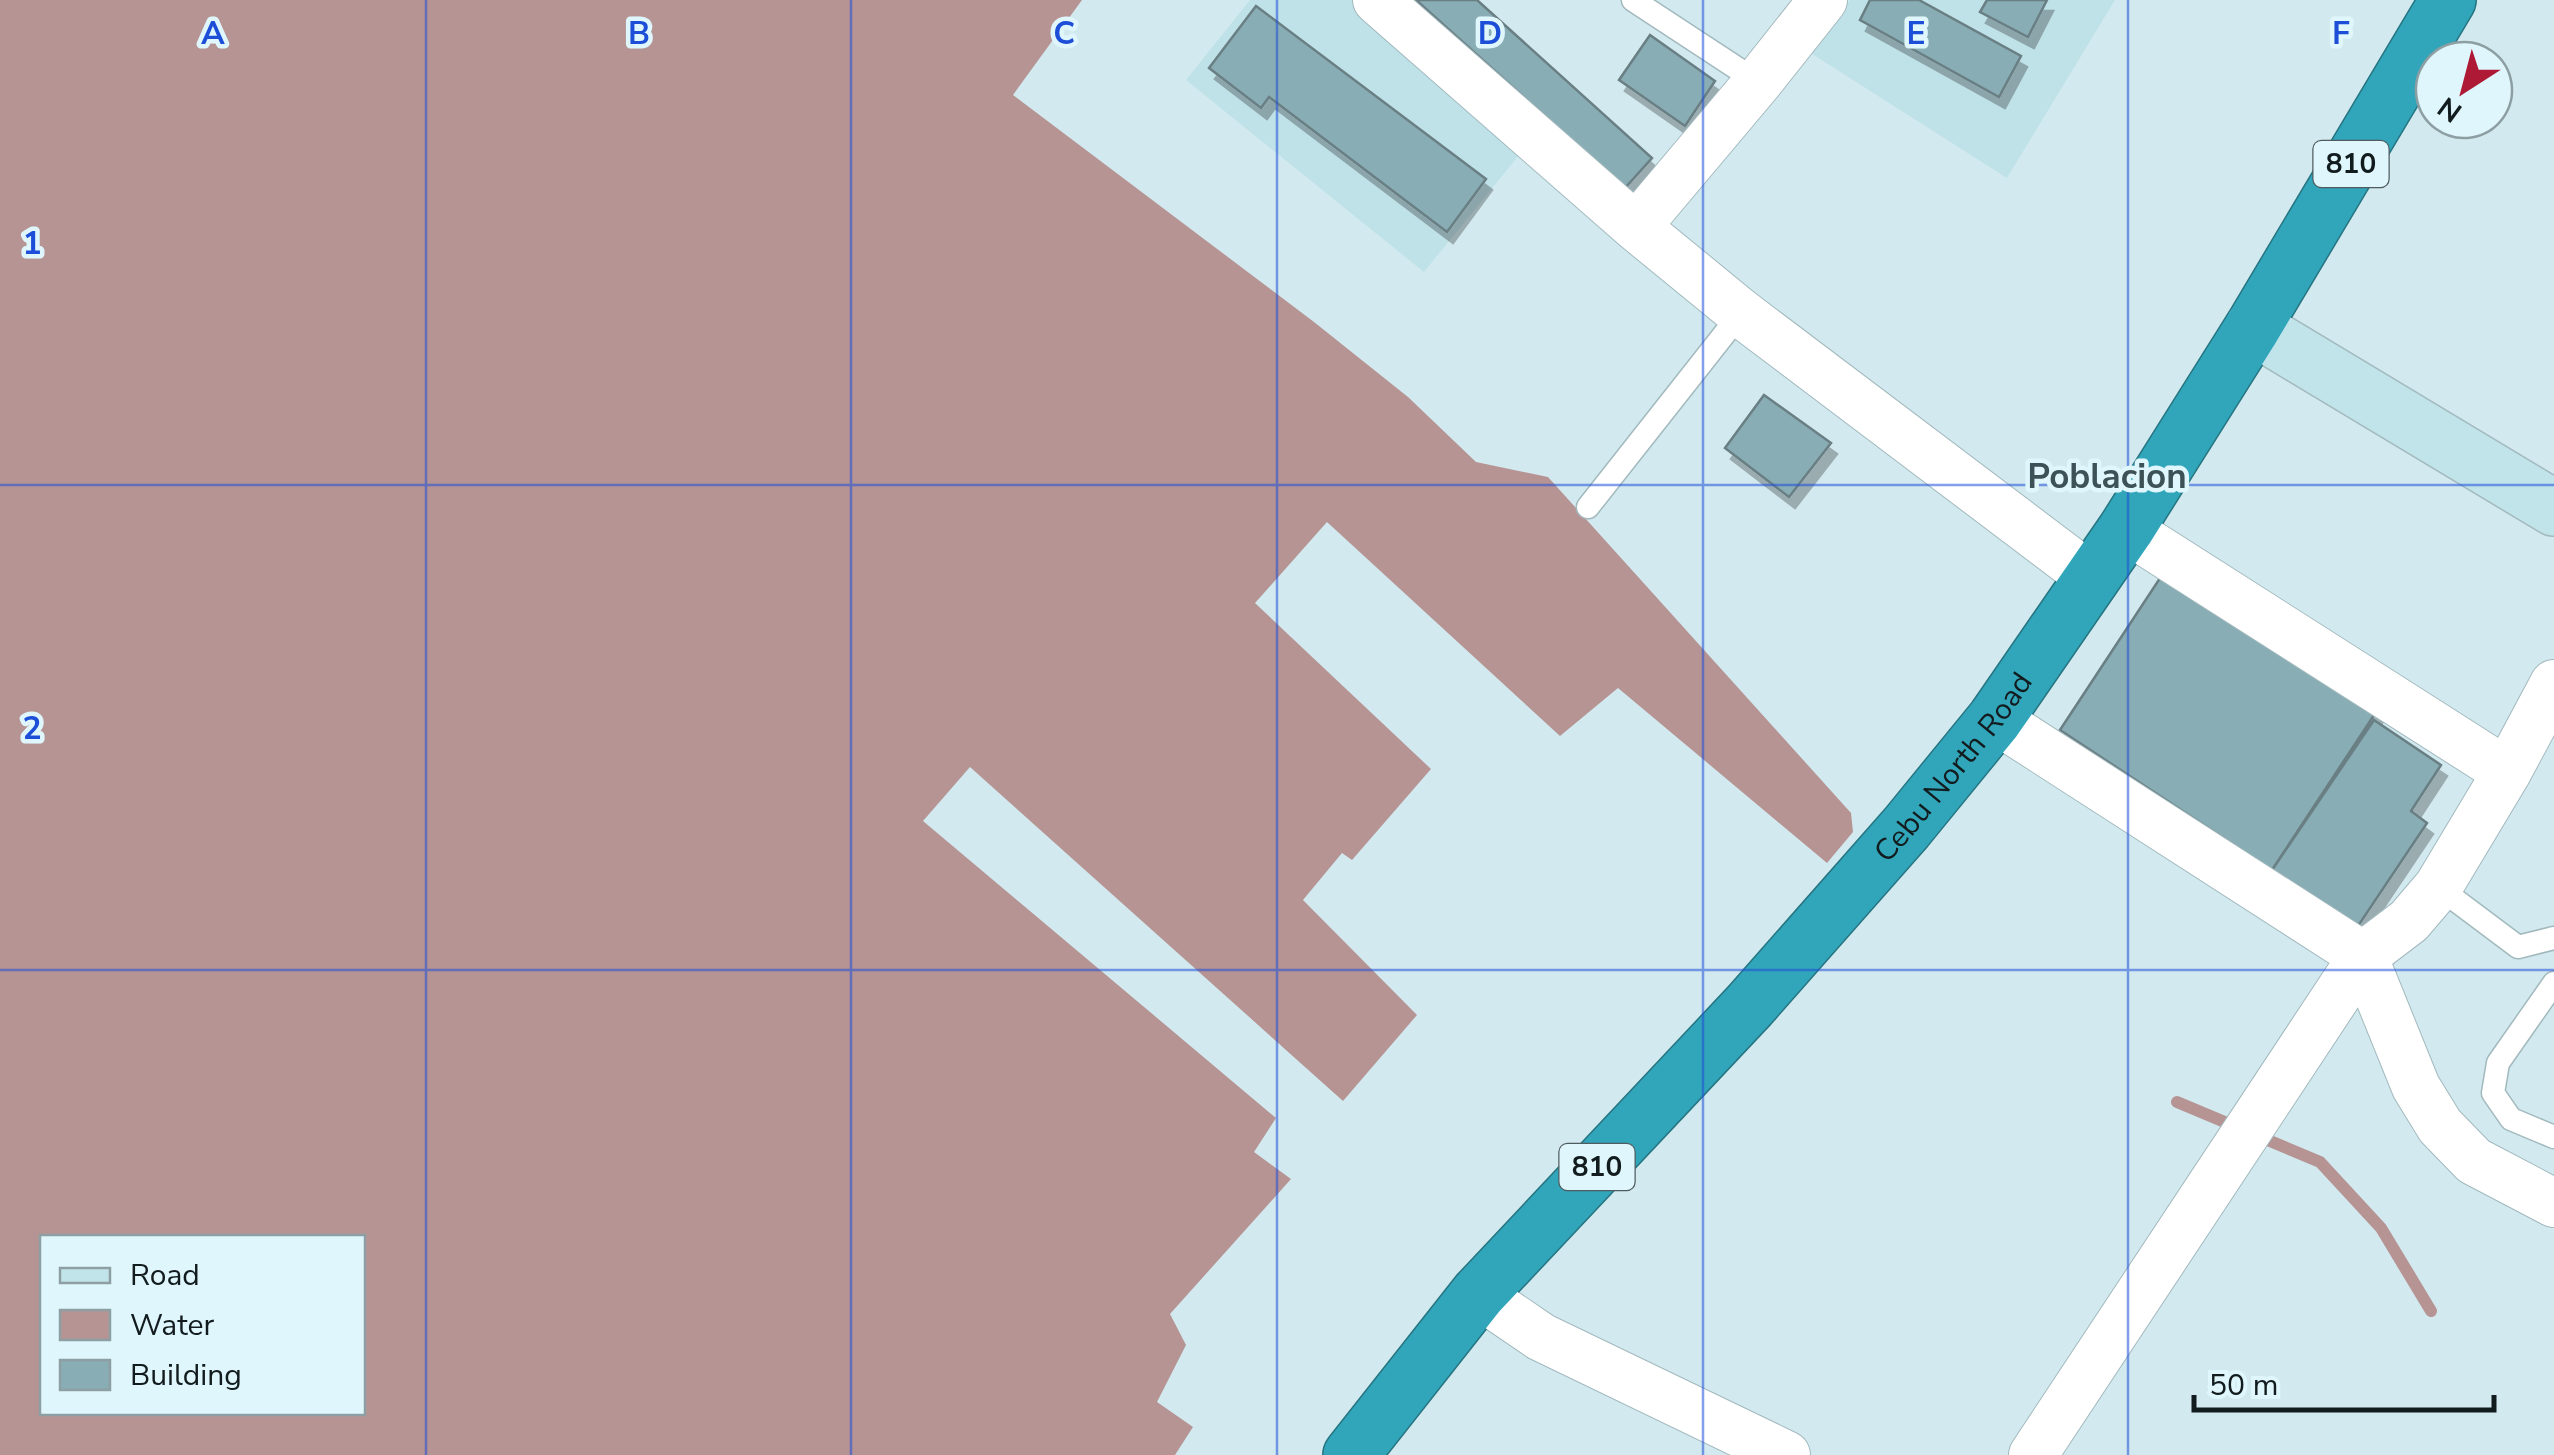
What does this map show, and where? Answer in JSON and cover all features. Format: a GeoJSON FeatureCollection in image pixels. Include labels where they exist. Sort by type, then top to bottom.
{"type":"FeatureCollection","features":[{"type":"Feature","properties":{"kind":"highway","name":"Cebu North Road"},"geometry":{"type":"LineString","coordinates":[[1351,1455],[1478,1294],[1750,1004],[1888,848],[1995,718],[2126,529],[2253,327],[2448,0]]}},
{"type":"Feature","properties":{"kind":"main road"},"geometry":{"type":"LineString","coordinates":[[2253,327],[2554,508]]}},
{"type":"Feature","properties":{"kind":"street"},"geometry":{"type":"LineString","coordinates":[[1376,0],[1741,314],[2093,579]]}},
{"type":"Feature","properties":{"kind":"street"},"geometry":{"type":"LineString","coordinates":[[1636,227],[1824,0]]}},
{"type":"Feature","properties":{"kind":"street"},"geometry":{"type":"LineString","coordinates":[[2126,529],[2507,772]]}},
{"type":"Feature","properties":{"kind":"street"},"geometry":{"type":"LineString","coordinates":[[2033,1455],[2364,956],[2409,921],[2438,888],[2554,684]]}},
{"type":"Feature","properties":{"kind":"street"},"geometry":{"type":"LineString","coordinates":[[1995,718],[2364,956],[2416,1087],[2440,1126],[2474,1160],[2553,1202]]}},
{"type":"Feature","properties":{"kind":"street"},"geometry":{"type":"LineString","coordinates":[[1478,1294],[1542,1337],[1786,1455]]}},
{"type":"Feature","properties":{"kind":"lane"},"geometry":{"type":"LineString","coordinates":[[1633,0],[1758,82]]}},
{"type":"Feature","properties":{"kind":"lane"},"geometry":{"type":"LineString","coordinates":[[1588,507],[1741,314]]}},
{"type":"Feature","properties":{"kind":"lane"},"geometry":{"type":"LineString","coordinates":[[2438,888],[2518,947],[2554,938]]}},
{"type":"Feature","properties":{"kind":"lane"},"geometry":{"type":"LineString","coordinates":[[2554,983],[2498,1063],[2493,1094],[2510,1118],[2554,1137]]}},
{"type":"Feature","properties":{"kind":"shaded area"},"geometry":{"type":"Polygon","coordinates":[[[1250,0],[1359,0],[1528,144],[1424,272],[1186,80],[1250,0]]]}},
{"type":"Feature","properties":{"kind":"shaded area"},"geometry":{"type":"Polygon","coordinates":[[[1850,0],[2115,0],[2007,178],[1809,52],[1850,0]]]}},
{"type":"Feature","properties":{"kind":"water"},"geometry":{"type":"Polygon","coordinates":[[[0,0],[1082,0],[1013,95],[1314,322],[1408,397],[1476,462],[1548,477],[1851,813],[1853,832],[1827,863],[1618,688],[1560,736],[1327,522],[1255,603],[1431,769],[1352,860],[1342,853],[1303,900],[1417,1015],[1343,1101],[970,767],[923,821],[1276,1118],[1254,1152],[1291,1179],[1170,1314],[1186,1345],[1157,1402],[1193,1427],[1175,1455],[0,1455],[0,0]]]}},
{"type":"Feature","properties":{"kind":"building"},"geometry":{"type":"Polygon","coordinates":[[[1416,0],[1477,0],[1652,158],[1625,188],[1416,0]]]}},
{"type":"Feature","properties":{"kind":"building"},"geometry":{"type":"Polygon","coordinates":[[[1870,0],[1919,0],[2021,56],[1999,97],[1860,20],[1870,0]]]}},
{"type":"Feature","properties":{"kind":"building"},"geometry":{"type":"Polygon","coordinates":[[[1987,0],[2047,0],[2028,37],[1980,12],[1987,0]]]}},
{"type":"Feature","properties":{"kind":"building"},"geometry":{"type":"Polygon","coordinates":[[[1256,6],[1486,179],[1447,232],[1269,97],[1261,108],[1209,68],[1256,6]]]}},
{"type":"Feature","properties":{"kind":"building"},"geometry":{"type":"Polygon","coordinates":[[[1650,35],[1715,81],[1685,126],[1619,80],[1650,35]]]}},
{"type":"Feature","properties":{"kind":"building"},"geometry":{"type":"Polygon","coordinates":[[[1764,395],[1831,443],[1789,497],[1725,448],[1764,395]]]}},
{"type":"Feature","properties":{"kind":"building"},"geometry":{"type":"Polygon","coordinates":[[[2168,566],[2380,706],[2272,870],[2060,730],[2168,566]]]}},
{"type":"Feature","properties":{"kind":"building"},"geometry":{"type":"Polygon","coordinates":[[[2374,720],[2441,765],[2411,811],[2427,823],[2356,929],[2272,870],[2374,720]]]}},
{"type":"Feature","properties":{"kind":"waterway"},"geometry":{"type":"LineString","coordinates":[[2177,1102],[2239,1128]]}},
{"type":"Feature","properties":{"kind":"waterway"},"geometry":{"type":"LineString","coordinates":[[2258,1136],[2320,1162],[2381,1228],[2431,1311]]}},
{"type":"Feature","properties":{"kind":"district","name":"Poblacion"},"geometry":{"type":"Point","coordinates":[2107,476]}}]}
